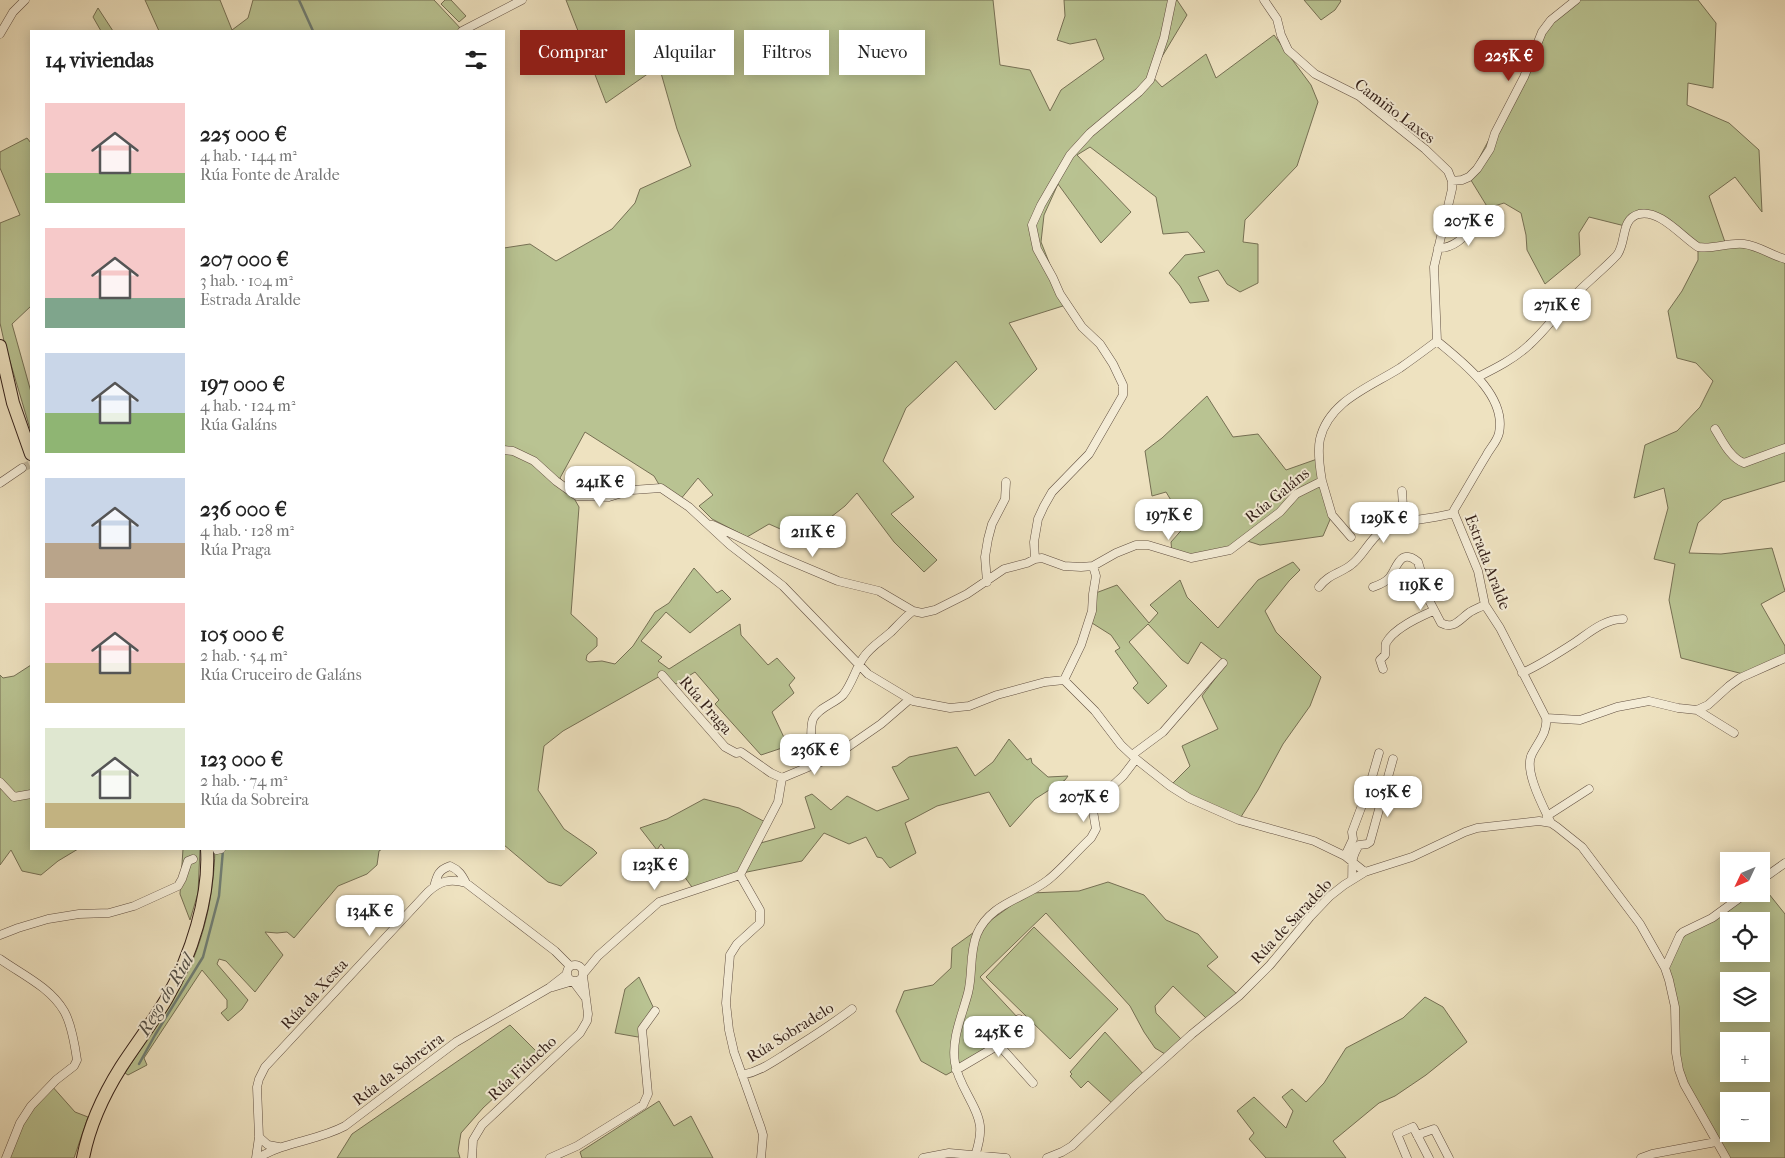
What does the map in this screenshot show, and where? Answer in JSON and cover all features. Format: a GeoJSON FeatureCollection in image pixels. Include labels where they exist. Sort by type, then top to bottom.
{"type":"FeatureCollection","features":[{"type":"Feature","properties":{"kind":"main road"},"geometry":{"type":"LineString","coordinates":[[0,346],[14,403],[30,451]]}},
{"type":"Feature","properties":{"kind":"main road"},"geometry":{"type":"LineString","coordinates":[[83,1158],[86,1142],[114,1081],[167,998],[181,969],[191,943],[205,889],[208,862],[214,850]]}},
{"type":"Feature","properties":{"kind":"street"},"geometry":{"type":"LineString","coordinates":[[0,34],[13,12],[25,0]]}},
{"type":"Feature","properties":{"kind":"street"},"geometry":{"type":"LineString","coordinates":[[464,30],[522,0]]}},
{"type":"Feature","properties":{"kind":"street"},"geometry":{"type":"LineString","coordinates":[[708,524],[838,581],[879,591],[913,611],[922,613],[955,602],[1004,569],[1035,559],[1034,542],[1038,520],[1044,506],[1052,492],[1089,454],[1123,395],[1122,386],[1113,364],[1100,344],[1082,327],[1060,294],[1054,278],[1037,249],[1032,225],[1041,205],[1070,155],[1090,133],[1139,92],[1150,80],[1164,38],[1172,0]]}},
{"type":"Feature","properties":{"kind":"street"},"geometry":{"type":"LineString","coordinates":[[1437,341],[1438,324],[1434,297],[1434,266],[1452,189],[1452,181],[1469,177],[1477,169],[1490,149],[1495,133],[1524,77],[1542,32],[1551,20],[1576,0]]}},
{"type":"Feature","properties":{"kind":"street","name":"Camiño Laxes"},"geometry":{"type":"LineString","coordinates":[[1266,1],[1277,19],[1281,35],[1288,50],[1315,74],[1359,96],[1425,149],[1448,172],[1452,181]]}},
{"type":"Feature","properties":{"kind":"street"},"geometry":{"type":"LineString","coordinates":[[1438,248],[1450,247],[1456,243],[1486,213]]}},
{"type":"Feature","properties":{"kind":"street"},"geometry":{"type":"LineString","coordinates":[[1478,377],[1501,366],[1529,345],[1561,309],[1615,256],[1623,245],[1625,226],[1629,220],[1641,214],[1649,214],[1660,218],[1703,248],[1734,243],[1745,244],[1785,259]]}},
{"type":"Feature","properties":{"kind":"street","name":"Rúa Galáns"},"geometry":{"type":"LineString","coordinates":[[1035,559],[1042,558],[1064,566],[1093,566],[1116,553],[1136,545],[1148,545],[1172,554],[1191,558],[1230,550],[1280,512],[1296,494],[1322,481],[1319,441],[1324,427],[1336,409],[1352,394],[1400,368],[1437,341]]}},
{"type":"Feature","properties":{"kind":"street","name":"Estrada Aralde"},"geometry":{"type":"LineString","coordinates":[[1437,341],[1478,377],[1498,409],[1500,416],[1499,433],[1496,441],[1454,510],[1454,513],[1478,571],[1486,605],[1500,628],[1546,718]]}},
{"type":"Feature","properties":{"kind":"street"},"geometry":{"type":"LineString","coordinates":[[1715,429],[1736,459],[1744,462],[1785,448]]}},
{"type":"Feature","properties":{"kind":"street"},"geometry":{"type":"LineString","coordinates":[[505,450],[514,451],[534,461],[556,481],[577,496],[608,496],[632,490],[662,488],[689,507],[730,545],[783,586],[859,666],[876,681],[910,700],[950,708],[969,706],[997,695],[1045,682],[1064,680]]}},
{"type":"Feature","properties":{"kind":"street"},"geometry":{"type":"LineString","coordinates":[[0,483],[22,468]]}},
{"type":"Feature","properties":{"kind":"street"},"geometry":{"type":"LineString","coordinates":[[1322,481],[1332,516],[1351,536]]}},
{"type":"Feature","properties":{"kind":"street"},"geometry":{"type":"LineString","coordinates":[[987,582],[985,557],[992,524],[1004,498],[1006,482]]}},
{"type":"Feature","properties":{"kind":"street"},"geometry":{"type":"LineString","coordinates":[[1402,492],[1404,523]]}},
{"type":"Feature","properties":{"kind":"street"},"geometry":{"type":"LineString","coordinates":[[1319,587],[1325,579],[1353,564],[1374,537],[1383,530],[1404,523],[1428,520],[1454,513]]}},
{"type":"Feature","properties":{"kind":"street"},"geometry":{"type":"LineString","coordinates":[[730,545],[732,540],[738,537]]}},
{"type":"Feature","properties":{"kind":"street"},"geometry":{"type":"LineString","coordinates":[[1373,587],[1388,579],[1400,560],[1404,558],[1414,559],[1420,566],[1424,586],[1441,623],[1450,626],[1456,624],[1470,612],[1486,605]]}},
{"type":"Feature","properties":{"kind":"street"},"geometry":{"type":"LineString","coordinates":[[1064,680],[1081,645],[1092,611],[1096,576],[1093,566]]}},
{"type":"Feature","properties":{"kind":"street"},"geometry":{"type":"LineString","coordinates":[[813,765],[812,727],[814,717],[822,709],[841,697],[850,685],[863,658],[872,647],[913,611]]}},
{"type":"Feature","properties":{"kind":"street"},"geometry":{"type":"LineString","coordinates":[[1383,669],[1380,660],[1385,655],[1385,644],[1404,626],[1419,616],[1434,611]]}},
{"type":"Feature","properties":{"kind":"street"},"geometry":{"type":"LineString","coordinates":[[1522,674],[1599,626],[1609,621],[1623,619]]}},
{"type":"Feature","properties":{"kind":"street"},"geometry":{"type":"LineString","coordinates":[[1697,710],[1708,705],[1740,678],[1785,658]]}},
{"type":"Feature","properties":{"kind":"street"},"geometry":{"type":"LineString","coordinates":[[972,1156],[980,1125],[956,1070],[953,1049],[972,976],[971,967],[975,939],[981,926],[1001,906],[1031,893],[1046,882],[1091,838],[1096,829],[1093,811],[1096,802],[1123,776],[1134,757],[1163,732],[1223,663]]}},
{"type":"Feature","properties":{"kind":"street","name":"Rúa Praga"},"geometry":{"type":"LineString","coordinates":[[662,675],[725,747],[730,751],[742,752],[771,773],[782,778]]}},
{"type":"Feature","properties":{"kind":"street"},"geometry":{"type":"LineString","coordinates":[[1064,680],[1094,711],[1121,745],[1170,786],[1189,798],[1238,820],[1314,840],[1348,858],[1365,872]]}},
{"type":"Feature","properties":{"kind":"street"},"geometry":{"type":"LineString","coordinates":[[572,981],[578,981],[598,956],[659,902],[740,875],[778,802],[782,778],[836,755],[881,724],[910,700]]}},
{"type":"Feature","properties":{"kind":"street"},"geometry":{"type":"LineString","coordinates":[[1726,1158],[1684,1084],[1679,1070],[1676,1053],[1675,1007],[1665,968],[1640,924],[1591,857],[1549,819],[1536,787],[1529,762],[1545,731],[1546,718],[1580,720],[1611,708],[1649,701],[1678,708],[1697,710],[1734,733]]}},
{"type":"Feature","properties":{"kind":"street"},"geometry":{"type":"LineString","coordinates":[[1352,880],[1353,868],[1348,858],[1353,839],[1352,832],[1380,752]]}},
{"type":"Feature","properties":{"kind":"street"},"geometry":{"type":"LineString","coordinates":[[1348,858],[1359,845],[1370,842],[1393,759]]}},
{"type":"Feature","properties":{"kind":"street"},"geometry":{"type":"LineString","coordinates":[[0,782],[14,797],[30,794]]}},
{"type":"Feature","properties":{"kind":"street"},"geometry":{"type":"LineString","coordinates":[[1549,819],[1589,789]]}},
{"type":"Feature","properties":{"kind":"street","name":"Rúa de Saradelo"},"geometry":{"type":"LineString","coordinates":[[1047,1158],[1072,1146],[1192,1034],[1239,996],[1270,965],[1330,896],[1352,880],[1365,872],[1412,857],[1452,836],[1464,832],[1477,828],[1549,819]]}},
{"type":"Feature","properties":{"kind":"street"},"geometry":{"type":"LineString","coordinates":[[0,935],[48,920],[79,914],[109,913],[134,906],[178,886],[188,861],[193,859]]}},
{"type":"Feature","properties":{"kind":"street"},"geometry":{"type":"LineString","coordinates":[[1770,874],[1785,863]]}},
{"type":"Feature","properties":{"kind":"street","name":"Rúa da Xesta"},"geometry":{"type":"LineString","coordinates":[[257,1158],[259,1137],[257,1087],[265,1068],[434,887],[441,869],[450,866],[457,869],[466,884],[573,965]]}},
{"type":"Feature","properties":{"kind":"street","name":"Rúa Sobradelo"},"geometry":{"type":"LineString","coordinates":[[740,875],[761,914],[760,923],[738,944],[729,959],[726,1013],[734,1052],[763,1135],[761,1158]]}},
{"type":"Feature","properties":{"kind":"street"},"geometry":{"type":"LineString","coordinates":[[434,887],[450,880],[466,884]]}},
{"type":"Feature","properties":{"kind":"street"},"geometry":{"type":"LineString","coordinates":[[1665,968],[1683,932],[1712,918],[1734,902]]}},
{"type":"Feature","properties":{"kind":"street"},"geometry":{"type":"LineString","coordinates":[[585,997],[567,974],[573,965],[598,956]]}},
{"type":"Feature","properties":{"kind":"street"},"geometry":{"type":"LineString","coordinates":[[0,959],[46,990],[64,1011],[77,1060],[74,1066],[56,1080],[31,1106],[20,1123],[6,1158]]}},
{"type":"Feature","properties":{"kind":"street"},"geometry":{"type":"LineString","coordinates":[[573,965],[581,967],[583,974]]}},
{"type":"Feature","properties":{"kind":"street","name":"Rúa da Sobreira"},"geometry":{"type":"LineString","coordinates":[[257,1158],[279,1147],[345,1126],[456,1042],[549,988],[567,974]]}},
{"type":"Feature","properties":{"kind":"street","name":"Rúa Fiúncho"},"geometry":{"type":"LineString","coordinates":[[472,1158],[473,1140],[482,1125],[583,1029],[588,1018],[583,974]]}},
{"type":"Feature","properties":{"kind":"street","name":"Rúa da Sobreira"},"geometry":{"type":"LineString","coordinates":[[549,988],[572,981]]}},
{"type":"Feature","properties":{"kind":"street","name":"Rúa Sobradelo"},"geometry":{"type":"LineString","coordinates":[[742,1075],[765,1067],[809,1040],[852,1009]]}},
{"type":"Feature","properties":{"kind":"street"},"geometry":{"type":"LineString","coordinates":[[550,1158],[577,1146],[643,1105],[648,1094],[642,1029],[654,1011]]}},
{"type":"Feature","properties":{"kind":"street"},"geometry":{"type":"LineString","coordinates":[[956,1070],[972,1062],[998,1044],[1019,1019]]}},
{"type":"Feature","properties":{"kind":"street"},"geometry":{"type":"LineString","coordinates":[[998,1044],[1033,1083]]}},
{"type":"Feature","properties":{"kind":"street"},"geometry":{"type":"LineString","coordinates":[[1407,1158],[1397,1134],[1412,1127],[1429,1158]]}},
{"type":"Feature","properties":{"kind":"street"},"geometry":{"type":"LineString","coordinates":[[1417,1135],[1434,1129],[1449,1158]]}},
{"type":"Feature","properties":{"kind":"street"},"geometry":{"type":"LineString","coordinates":[[259,1137],[268,1144],[279,1147]]}},
{"type":"Feature","properties":{"kind":"street"},"geometry":{"type":"LineString","coordinates":[[1641,1158],[1652,1154],[1716,1142]]}},
{"type":"Feature","properties":{"kind":"street"},"geometry":{"type":"LineString","coordinates":[[923,1158],[948,1153],[1006,1158]]}},
{"type":"Feature","properties":{"kind":"green space"},"geometry":{"type":"Polygon","coordinates":[[[145,0],[220,0],[232,30],[159,30],[145,0]]]}},
{"type":"Feature","properties":{"kind":"green space"},"geometry":{"type":"Polygon","coordinates":[[[253,0],[434,0],[462,30],[232,30],[248,18],[253,0]]]}},
{"type":"Feature","properties":{"kind":"green space"},"geometry":{"type":"Polygon","coordinates":[[[445,0],[451,0],[466,16],[459,22],[441,4],[445,0]]]}},
{"type":"Feature","properties":{"kind":"green space"},"geometry":{"type":"Polygon","coordinates":[[[566,0],[993,0],[1000,65],[1030,70],[1050,111],[1061,90],[1104,59],[1096,39],[1070,44],[1057,40],[1065,16],[1064,0],[1177,0],[1187,15],[1151,75],[1162,87],[1206,54],[1216,78],[1274,35],[1311,85],[1318,102],[1297,166],[1245,220],[1243,242],[1258,244],[1258,283],[1240,292],[1227,284],[1218,270],[1198,277],[1209,301],[1190,303],[1180,286],[1169,273],[1185,255],[1205,252],[1188,232],[1163,234],[1156,197],[1090,147],[1077,155],[1131,212],[1101,243],[1058,184],[1044,215],[1041,242],[1066,305],[1009,323],[1037,369],[995,410],[956,361],[906,408],[883,461],[914,497],[891,514],[937,560],[924,572],[894,542],[857,493],[845,506],[803,539],[769,524],[747,537],[712,519],[699,506],[713,495],[698,478],[680,500],[661,488],[654,476],[585,432],[560,478],[577,496],[575,500],[579,507],[571,614],[597,638],[597,646],[587,655],[586,660],[589,662],[602,661],[615,664],[633,646],[655,612],[669,603],[694,568],[717,593],[722,590],[731,599],[690,633],[666,612],[641,641],[662,657],[658,661],[669,669],[740,624],[741,635],[768,665],[777,658],[795,678],[789,685],[794,693],[772,712],[788,746],[761,755],[715,704],[719,700],[695,672],[676,684],[662,675],[563,731],[544,746],[538,790],[564,829],[597,853],[561,886],[548,882],[505,846],[505,248],[530,244],[556,261],[612,229],[635,203],[640,189],[691,166],[677,129],[662,75],[734,75],[734,30],[635,30],[635,75],[646,75],[606,103],[595,75],[625,75],[625,30],[578,30],[566,0]]]}},
{"type":"Feature","properties":{"kind":"green space"},"geometry":{"type":"Polygon","coordinates":[[[1304,0],[1341,1],[1335,10],[1321,20],[1304,0]]]}},
{"type":"Feature","properties":{"kind":"green space"},"geometry":{"type":"Polygon","coordinates":[[[1572,0],[1698,0],[1716,23],[1713,88],[1688,83],[1687,105],[1729,123],[1759,150],[1762,212],[1735,177],[1709,196],[1726,245],[1734,243],[1785,256],[1785,481],[1723,500],[1698,523],[1689,553],[1721,554],[1772,548],[1785,591],[1761,604],[1785,646],[1785,658],[1747,675],[1681,658],[1669,600],[1675,564],[1654,559],[1668,508],[1664,488],[1634,498],[1645,445],[1677,431],[1700,407],[1713,381],[1696,363],[1677,358],[1668,311],[1682,291],[1698,260],[1698,247],[1649,214],[1634,216],[1625,226],[1589,217],[1579,233],[1580,255],[1545,284],[1527,250],[1521,213],[1504,203],[1488,208],[1469,177],[1551,20],[1572,0]]]}},
{"type":"Feature","properties":{"kind":"green space"},"geometry":{"type":"Polygon","coordinates":[[[98,8],[112,30],[100,30],[93,17],[98,8]]]}},
{"type":"Feature","properties":{"kind":"green space"},"geometry":{"type":"Polygon","coordinates":[[[27,138],[30,142],[30,307],[12,324],[30,388],[30,429],[0,323],[0,223],[20,215],[0,168],[0,152],[27,138]]]}},
{"type":"Feature","properties":{"kind":"green space"},"geometry":{"type":"Polygon","coordinates":[[[1207,396],[1233,437],[1258,434],[1286,470],[1320,458],[1332,515],[1323,536],[1260,545],[1244,540],[1230,550],[1193,558],[1172,554],[1171,542],[1186,525],[1166,492],[1152,496],[1145,451],[1162,438],[1207,396]]]}},
{"type":"Feature","properties":{"kind":"green space"},"geometry":{"type":"Polygon","coordinates":[[[1293,562],[1300,570],[1265,611],[1276,632],[1321,677],[1310,706],[1283,744],[1239,820],[1170,786],[1190,766],[1182,746],[1218,729],[1202,696],[1227,663],[1201,642],[1188,664],[1148,624],[1129,642],[1167,686],[1148,704],[1133,688],[1138,683],[1115,651],[1120,648],[1111,635],[1092,623],[1093,594],[1117,585],[1149,623],[1158,613],[1150,605],[1180,580],[1187,597],[1218,628],[1258,580],[1293,562]]]}},
{"type":"Feature","properties":{"kind":"green space"},"geometry":{"type":"Polygon","coordinates":[[[30,666],[30,850],[76,850],[58,861],[41,875],[22,871],[11,850],[0,865],[0,675],[3,678],[14,676],[30,666]]]}},
{"type":"Feature","properties":{"kind":"green space"},"geometry":{"type":"Polygon","coordinates":[[[1009,739],[1027,760],[1031,758],[1032,763],[1048,777],[1068,776],[1065,780],[1035,799],[1010,827],[989,792],[937,806],[905,823],[916,853],[890,868],[882,858],[877,857],[866,837],[849,844],[824,833],[802,861],[747,872],[694,890],[661,844],[657,850],[640,828],[667,819],[704,799],[739,808],[767,823],[757,844],[815,828],[805,797],[812,794],[831,810],[847,796],[877,811],[909,799],[892,767],[897,766],[909,757],[957,747],[975,776],[993,762],[1009,739]]]}},
{"type":"Feature","properties":{"kind":"green space"},"geometry":{"type":"Polygon","coordinates":[[[183,850],[200,850],[198,893],[190,920],[180,894],[183,850]]]}},
{"type":"Feature","properties":{"kind":"green space"},"geometry":{"type":"Polygon","coordinates":[[[215,850],[380,850],[377,865],[367,874],[338,886],[294,938],[287,932],[265,932],[283,955],[255,992],[226,961],[219,959],[217,964],[248,1000],[242,1009],[228,1021],[221,1013],[227,1008],[227,1000],[202,970],[144,1058],[147,1065],[128,1075],[125,1073],[186,976],[205,923],[215,850]]]}},
{"type":"Feature","properties":{"kind":"green space"},"geometry":{"type":"Polygon","coordinates":[[[1108,882],[1144,895],[1166,920],[1198,934],[1218,957],[1207,966],[1237,994],[1206,1018],[1173,986],[1155,1006],[1156,1013],[1181,1039],[1165,1054],[1155,1048],[1130,1006],[1046,913],[980,977],[1019,1019],[986,1050],[946,1075],[921,1061],[896,1011],[904,991],[933,985],[951,968],[952,948],[1023,897],[1031,893],[1079,891],[1108,882]]]}},
{"type":"Feature","properties":{"kind":"green space"},"geometry":{"type":"Polygon","coordinates":[[[1770,895],[1785,914],[1785,1158],[1726,1158],[1684,1084],[1676,1053],[1675,1007],[1665,968],[1677,941],[1690,929],[1730,902],[1770,902],[1770,895]]]}},
{"type":"Feature","properties":{"kind":"green space"},"geometry":{"type":"Polygon","coordinates":[[[1034,927],[1118,1009],[1070,1059],[986,977],[1034,927]]]}},
{"type":"Feature","properties":{"kind":"green space"},"geometry":{"type":"Polygon","coordinates":[[[639,977],[655,1011],[643,1034],[638,1037],[615,1033],[625,989],[639,977]]]}},
{"type":"Feature","properties":{"kind":"green space"},"geometry":{"type":"Polygon","coordinates":[[[1425,997],[1443,1007],[1467,1042],[1426,1075],[1395,1096],[1379,1103],[1333,1141],[1346,1158],[1266,1158],[1249,1139],[1254,1133],[1237,1111],[1254,1097],[1286,1128],[1293,1111],[1282,1097],[1292,1089],[1306,1102],[1324,1083],[1346,1048],[1403,1018],[1425,997]]]}},
{"type":"Feature","properties":{"kind":"green space"},"geometry":{"type":"Polygon","coordinates":[[[510,1025],[540,1055],[483,1108],[461,1133],[458,1151],[460,1158],[337,1158],[352,1134],[510,1025]]]}},
{"type":"Feature","properties":{"kind":"green space"},"geometry":{"type":"Polygon","coordinates":[[[1105,1032],[1145,1076],[1114,1105],[1088,1081],[1081,1088],[1070,1076],[1072,1074],[1070,1072],[1105,1032]]]}},
{"type":"Feature","properties":{"kind":"green space"},"geometry":{"type":"Polygon","coordinates":[[[51,1085],[75,1112],[88,1117],[74,1158],[9,1158],[24,1118],[51,1085]]]}},
{"type":"Feature","properties":{"kind":"green space"},"geometry":{"type":"Polygon","coordinates":[[[659,1101],[674,1126],[691,1116],[713,1158],[582,1158],[580,1152],[659,1101]]]}},
{"type":"Feature","properties":{"kind":"waterway","name":"Rego do Rial"},"geometry":{"type":"LineString","coordinates":[[299,0],[313,30]]}},
{"type":"Feature","properties":{"kind":"waterway","name":"Rego do Rial"},"geometry":{"type":"LineString","coordinates":[[139,1064],[203,957],[219,896],[223,850]]}},
{"type":"Feature","properties":{"kind":"tunnel"},"geometry":{"type":"LineString","coordinates":[[22,468],[30,464]]}}]}
